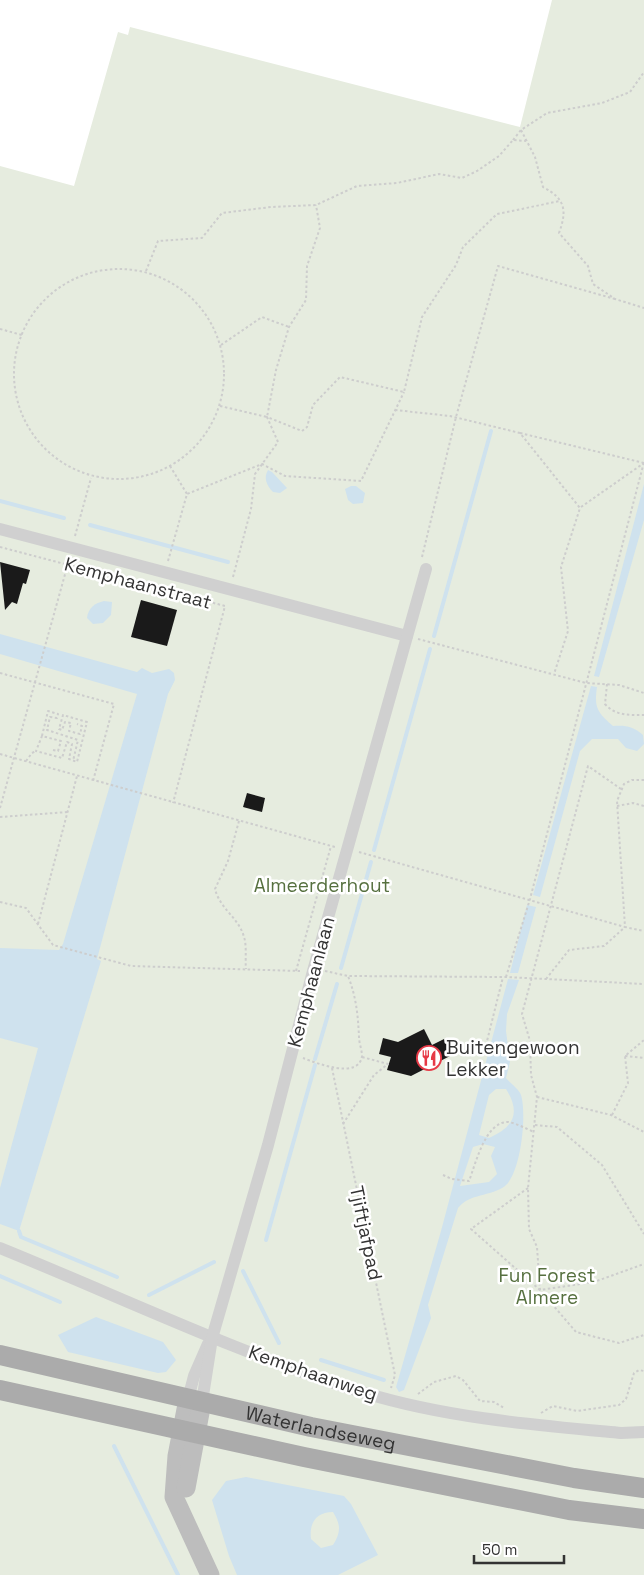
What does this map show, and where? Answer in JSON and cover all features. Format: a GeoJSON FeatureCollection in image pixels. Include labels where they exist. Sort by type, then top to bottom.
{"type":"FeatureCollection","features":[{"type":"Feature","properties":{"kind":"main road","name":"Waterlandseweg"},"geometry":{"type":"LineString","coordinates":[[0,1355],[195,1401],[517,1467],[644,1488]]}},
{"type":"Feature","properties":{"kind":"main road","name":"Waterlandseweg"},"geometry":{"type":"LineString","coordinates":[[0,1390],[188,1432],[569,1510],[644,1519]]}},
{"type":"Feature","properties":{"kind":"street","name":"Kemphaanstraat"},"geometry":{"type":"LineString","coordinates":[[0,529],[408,636]]}},
{"type":"Feature","properties":{"kind":"street","name":"Kemphaanlaan"},"geometry":{"type":"LineString","coordinates":[[210,1575],[186,1521],[188,1432],[195,1401],[199,1362],[212,1338],[426,571]]}},
{"type":"Feature","properties":{"kind":"street","name":"Kemphaanweg"},"geometry":{"type":"LineString","coordinates":[[0,1248],[212,1338],[366,1393],[467,1416],[621,1433],[644,1432]]}},
{"type":"Feature","properties":{"kind":"path"},"geometry":{"type":"LineString","coordinates":[[146,271],[158,241],[202,238],[222,214],[272,207],[316,205],[357,186],[397,183],[439,174],[462,178],[470,175],[499,156],[521,130],[547,113],[602,103],[630,92],[644,72]]}},
{"type":"Feature","properties":{"kind":"path"},"geometry":{"type":"LineString","coordinates":[[521,130],[535,157],[543,187],[557,194],[560,201],[565,216],[559,233],[588,266],[593,284],[615,299]]}},
{"type":"Feature","properties":{"kind":"path"},"geometry":{"type":"LineString","coordinates":[[513,140],[526,141]]}},
{"type":"Feature","properties":{"kind":"path"},"geometry":{"type":"LineString","coordinates":[[187,494],[262,464],[285,476],[361,481],[404,392],[422,317],[456,265],[463,247],[497,214],[560,201]]}},
{"type":"Feature","properties":{"kind":"path"},"geometry":{"type":"LineString","coordinates":[[230,589],[251,509],[255,474],[278,442],[267,417],[276,370],[289,327],[306,300],[307,266],[320,228],[316,205]]}},
{"type":"Feature","properties":{"kind":"path"},"geometry":{"type":"LineString","coordinates":[[426,571],[420,563],[456,417],[498,266],[644,308]]}},
{"type":"Feature","properties":{"kind":"path"},"geometry":{"type":"LineString","coordinates":[[108,269],[146,271],[177,286],[190,298],[202,311],[221,345],[226,373],[220,406],[201,440],[191,452],[170,466],[153,474],[120,480],[91,477],[63,463],[40,444],[24,419],[15,392],[14,364],[22,335],[33,313],[59,286],[108,269]]}},
{"type":"Feature","properties":{"kind":"path"},"geometry":{"type":"LineString","coordinates":[[221,345],[262,317],[289,327]]}},
{"type":"Feature","properties":{"kind":"path"},"geometry":{"type":"LineString","coordinates":[[0,329],[22,335]]}},
{"type":"Feature","properties":{"kind":"path"},"geometry":{"type":"LineString","coordinates":[[220,406],[267,417],[302,431],[307,427],[313,405],[340,377],[404,392]]}},
{"type":"Feature","properties":{"kind":"path"},"geometry":{"type":"LineString","coordinates":[[395,410],[456,417],[644,462]]}},
{"type":"Feature","properties":{"kind":"path"},"geometry":{"type":"LineString","coordinates":[[520,433],[580,508]]}},
{"type":"Feature","properties":{"kind":"path"},"geometry":{"type":"LineString","coordinates":[[554,674],[568,631],[561,567],[580,508],[644,462]]}},
{"type":"Feature","properties":{"kind":"path"},"geometry":{"type":"LineString","coordinates":[[644,462],[530,899],[506,977],[644,984]]}},
{"type":"Feature","properties":{"kind":"path"},"geometry":{"type":"LineString","coordinates":[[170,466],[187,494],[171,552]]}},
{"type":"Feature","properties":{"kind":"path","name":"Kemphaanstraat"},"geometry":{"type":"LineString","coordinates":[[0,547],[225,606],[173,803]]}},
{"type":"Feature","properties":{"kind":"path"},"geometry":{"type":"LineString","coordinates":[[408,636],[586,682],[619,685],[644,693]]}},
{"type":"Feature","properties":{"kind":"path"},"geometry":{"type":"LineString","coordinates":[[0,808],[46,640]]}},
{"type":"Feature","properties":{"kind":"path"},"geometry":{"type":"LineString","coordinates":[[0,673],[114,704],[93,781]]}},
{"type":"Feature","properties":{"kind":"path"},"geometry":{"type":"LineString","coordinates":[[607,684],[606,704],[611,711],[625,715],[644,715]]}},
{"type":"Feature","properties":{"kind":"path"},"geometry":{"type":"LineString","coordinates":[[26,761],[36,751],[48,711],[58,714],[57,718],[50,717],[47,730],[78,740],[73,761]]}},
{"type":"Feature","properties":{"kind":"path"},"geometry":{"type":"LineString","coordinates":[[73,761],[77,762],[87,722],[63,716],[59,729],[62,730],[65,722],[71,722],[69,731],[80,734],[82,726],[77,724]]}},
{"type":"Feature","properties":{"kind":"path"},"geometry":{"type":"LineString","coordinates":[[77,733],[79,728]]}},
{"type":"Feature","properties":{"kind":"path"},"geometry":{"type":"LineString","coordinates":[[42,736],[60,741],[58,751],[53,750]]}},
{"type":"Feature","properties":{"kind":"path"},"geometry":{"type":"LineString","coordinates":[[36,751],[62,758],[66,742],[72,744],[69,759],[73,761]]}},
{"type":"Feature","properties":{"kind":"path"},"geometry":{"type":"LineString","coordinates":[[0,754],[239,821],[540,901],[644,932]]}},
{"type":"Feature","properties":{"kind":"path"},"geometry":{"type":"LineString","coordinates":[[540,1290],[537,1247],[529,1229],[528,1188],[536,1125],[536,1096],[531,1075],[530,1041],[522,1014],[588,766],[621,789]]}},
{"type":"Feature","properties":{"kind":"path"},"geometry":{"type":"LineString","coordinates":[[38,924],[77,776]]}},
{"type":"Feature","properties":{"kind":"path"},"geometry":{"type":"LineString","coordinates":[[625,927],[617,806],[624,784],[632,780],[644,780]]}},
{"type":"Feature","properties":{"kind":"path"},"geometry":{"type":"LineString","coordinates":[[617,806],[633,803],[644,806]]}},
{"type":"Feature","properties":{"kind":"path"},"geometry":{"type":"LineString","coordinates":[[0,816],[68,812]]}},
{"type":"Feature","properties":{"kind":"path"},"geometry":{"type":"LineString","coordinates":[[239,821],[228,862],[215,889],[218,902],[231,915],[244,936],[246,969]]}},
{"type":"Feature","properties":{"kind":"path"},"geometry":{"type":"LineString","coordinates":[[296,971],[331,846]]}},
{"type":"Feature","properties":{"kind":"path"},"geometry":{"type":"LineString","coordinates":[[0,902],[26,908],[52,945],[114,961]]}},
{"type":"Feature","properties":{"kind":"path"},"geometry":{"type":"LineString","coordinates":[[546,979],[570,950],[604,946],[625,927]]}},
{"type":"Feature","properties":{"kind":"path"},"geometry":{"type":"LineString","coordinates":[[291,1054],[332,1068],[349,1069],[357,1064],[362,1057],[355,999],[348,976]]}},
{"type":"Feature","properties":{"kind":"path"},"geometry":{"type":"LineString","coordinates":[[486,1045],[503,977]]}},
{"type":"Feature","properties":{"kind":"path"},"geometry":{"type":"LineString","coordinates":[[625,1056],[644,1040]]}},
{"type":"Feature","properties":{"kind":"path"},"geometry":{"type":"LineString","coordinates":[[611,1115],[628,1083],[625,1056]]}},
{"type":"Feature","properties":{"kind":"path"},"geometry":{"type":"LineString","coordinates":[[625,1056],[644,1058]]}},
{"type":"Feature","properties":{"kind":"path"},"geometry":{"type":"LineString","coordinates":[[343,1124],[374,1075],[388,1064],[362,1057]]}},
{"type":"Feature","properties":{"kind":"path","name":"Tjiftjafpad"},"geometry":{"type":"LineString","coordinates":[[332,1068],[395,1375],[387,1398]]}},
{"type":"Feature","properties":{"kind":"path"},"geometry":{"type":"LineString","coordinates":[[536,1096],[611,1115],[644,1132]]}},
{"type":"Feature","properties":{"kind":"path"},"geometry":{"type":"LineString","coordinates":[[443,1175],[452,1179],[469,1181],[484,1147],[486,1136],[496,1125],[509,1122],[534,1132]]}},
{"type":"Feature","properties":{"kind":"path"},"geometry":{"type":"LineString","coordinates":[[536,1125],[557,1127],[602,1165],[644,1234]]}},
{"type":"Feature","properties":{"kind":"path"},"geometry":{"type":"LineString","coordinates":[[528,1188],[472,1229],[540,1290],[576,1332],[619,1343],[644,1335]]}},
{"type":"Feature","properties":{"kind":"path"},"geometry":{"type":"LineString","coordinates":[[540,1290],[594,1282],[644,1264]]}},
{"type":"Feature","properties":{"kind":"path"},"geometry":{"type":"LineString","coordinates":[[538,1414],[553,1406],[577,1410],[619,1405],[623,1403],[628,1395],[634,1372],[644,1371]]}},
{"type":"Feature","properties":{"kind":"path"},"geometry":{"type":"LineString","coordinates":[[408,1403],[434,1382],[456,1376],[463,1380],[480,1401],[494,1402],[508,1411]]}},
{"type":"Feature","properties":{"kind":"green space","name":"Almeerderhout"},"geometry":{"type":"Polygon","coordinates":[[[552,0],[644,0],[644,1575],[0,1575],[0,166],[74,186],[118,32],[128,35],[130,27],[520,127],[552,0]]]}},
{"type":"Feature","properties":{"kind":"water"},"geometry":{"type":"Polygon","coordinates":[[[268,470],[287,488],[280,493],[273,492],[266,482],[268,470]]]}},
{"type":"Feature","properties":{"kind":"water"},"geometry":{"type":"Polygon","coordinates":[[[644,484],[644,520],[599,677],[594,676],[644,484]]]}},
{"type":"Feature","properties":{"kind":"water"},"geometry":{"type":"Polygon","coordinates":[[[356,486],[365,493],[363,503],[353,504],[348,500],[345,489],[356,486]]]}},
{"type":"Feature","properties":{"kind":"water"},"geometry":{"type":"Polygon","coordinates":[[[104,601],[112,602],[111,615],[103,623],[93,624],[87,618],[89,611],[98,603],[104,601]]]}},
{"type":"Feature","properties":{"kind":"water"},"geometry":{"type":"Polygon","coordinates":[[[0,634],[137,672],[142,668],[152,673],[169,669],[174,673],[175,680],[168,694],[97,959],[101,961],[19,1231],[0,1224],[0,1188],[38,1048],[0,1038],[0,948],[59,950],[63,944],[137,694],[0,654],[0,634]]]}},
{"type":"Feature","properties":{"kind":"water"},"geometry":{"type":"Polygon","coordinates":[[[591,686],[597,687],[597,705],[603,717],[613,726],[629,727],[636,730],[643,735],[644,744],[637,751],[626,748],[618,739],[592,739],[580,751],[540,897],[533,895],[591,686]]]}},
{"type":"Feature","properties":{"kind":"water"},"geometry":{"type":"Polygon","coordinates":[[[527,905],[536,907],[518,973],[510,973],[527,905]]]}},
{"type":"Feature","properties":{"kind":"water"},"geometry":{"type":"Polygon","coordinates":[[[508,979],[519,980],[507,1014],[506,1031],[510,1062],[506,1078],[520,1093],[523,1104],[523,1129],[519,1157],[511,1179],[505,1186],[493,1192],[474,1197],[458,1208],[428,1305],[431,1318],[404,1390],[399,1392],[396,1387],[441,1231],[508,979]],[[496,1089],[489,1095],[479,1135],[489,1138],[498,1134],[509,1124],[514,1112],[511,1098],[506,1089],[496,1089]],[[483,1144],[473,1147],[460,1186],[489,1182],[497,1174],[491,1156],[495,1147],[483,1144]]]}},
{"type":"Feature","properties":{"kind":"water"},"geometry":{"type":"Polygon","coordinates":[[[96,1317],[163,1342],[176,1360],[166,1372],[158,1373],[68,1352],[58,1335],[96,1317]]]}},
{"type":"Feature","properties":{"kind":"water"},"geometry":{"type":"Polygon","coordinates":[[[246,1477],[344,1496],[351,1504],[378,1555],[338,1575],[237,1575],[229,1556],[212,1500],[226,1481],[246,1477]],[[333,1512],[322,1514],[313,1523],[311,1539],[321,1548],[333,1545],[336,1540],[339,1525],[333,1512]]]}},
{"type":"Feature","properties":{"kind":"building"},"geometry":{"type":"Polygon","coordinates":[[[0,562],[30,570],[26,584],[23,583],[17,604],[12,602],[5,610],[0,562]]]}},
{"type":"Feature","properties":{"kind":"building"},"geometry":{"type":"Polygon","coordinates":[[[141,600],[177,610],[167,646],[131,637],[141,600]]]}},
{"type":"Feature","properties":{"kind":"building"},"geometry":{"type":"Polygon","coordinates":[[[247,793],[265,798],[262,812],[243,807],[247,793]]]}},
{"type":"Feature","properties":{"kind":"building"},"geometry":{"type":"Polygon","coordinates":[[[424,1029],[432,1045],[444,1039],[452,1055],[411,1076],[387,1070],[391,1057],[379,1054],[383,1038],[398,1042],[424,1029]]]}},
{"type":"Feature","properties":{"kind":"waterway"},"geometry":{"type":"LineString","coordinates":[[434,636],[491,431]]}},
{"type":"Feature","properties":{"kind":"waterway"},"geometry":{"type":"LineString","coordinates":[[0,501],[64,518]]}},
{"type":"Feature","properties":{"kind":"waterway"},"geometry":{"type":"LineString","coordinates":[[90,525],[228,562]]}},
{"type":"Feature","properties":{"kind":"waterway"},"geometry":{"type":"LineString","coordinates":[[374,850],[430,649]]}},
{"type":"Feature","properties":{"kind":"waterway"},"geometry":{"type":"LineString","coordinates":[[341,968],[371,862]]}},
{"type":"Feature","properties":{"kind":"waterway"},"geometry":{"type":"LineString","coordinates":[[315,1059],[337,984]]}},
{"type":"Feature","properties":{"kind":"waterway"},"geometry":{"type":"LineString","coordinates":[[266,1240],[315,1065]]}},
{"type":"Feature","properties":{"kind":"waterway"},"geometry":{"type":"LineString","coordinates":[[19,1231],[21,1237],[117,1277]]}},
{"type":"Feature","properties":{"kind":"waterway"},"geometry":{"type":"LineString","coordinates":[[149,1295],[214,1262]]}},
{"type":"Feature","properties":{"kind":"waterway"},"geometry":{"type":"LineString","coordinates":[[243,1271],[279,1343]]}},
{"type":"Feature","properties":{"kind":"waterway"},"geometry":{"type":"LineString","coordinates":[[0,1276],[60,1302]]}},
{"type":"Feature","properties":{"kind":"waterway"},"geometry":{"type":"LineString","coordinates":[[321,1360],[384,1380]]}},
{"type":"Feature","properties":{"kind":"waterway"},"geometry":{"type":"LineString","coordinates":[[114,1446],[178,1575]]}},
{"type":"Feature","properties":{"kind":"place","name":"Buitengewoon Lekker"},"geometry":{"type":"Point","coordinates":[429,1058]}},
{"type":"Feature","properties":{"kind":"park label","name":"Fun Forest Almere"},"geometry":{"type":"Point","coordinates":[547,1286]}}]}
